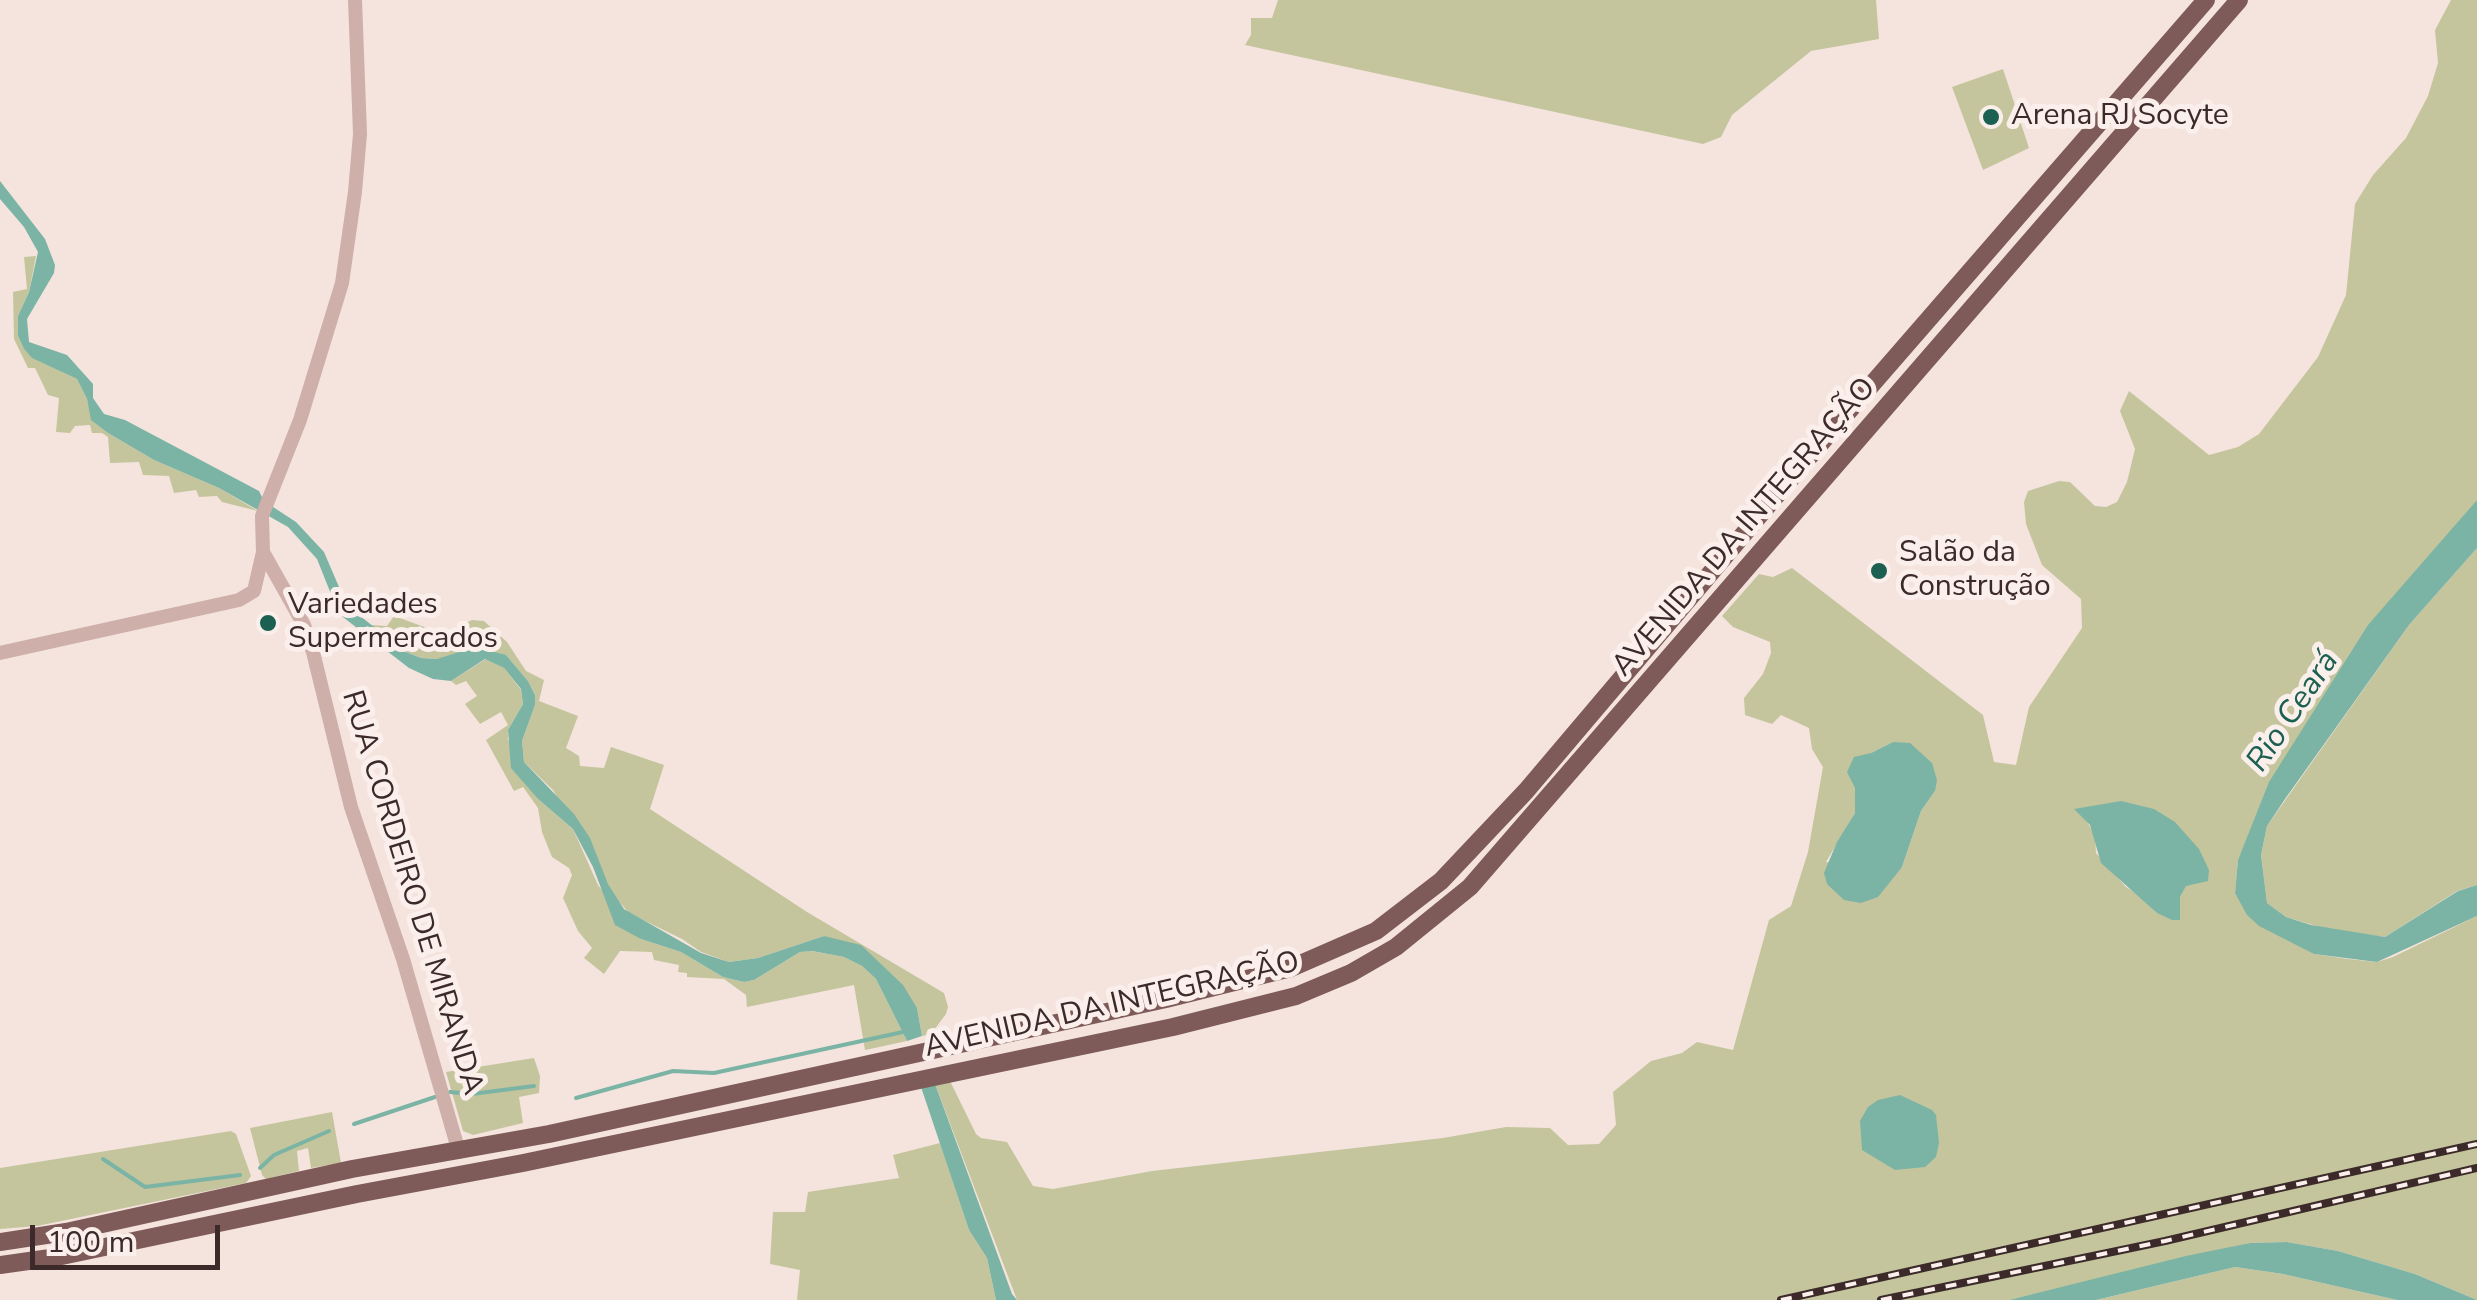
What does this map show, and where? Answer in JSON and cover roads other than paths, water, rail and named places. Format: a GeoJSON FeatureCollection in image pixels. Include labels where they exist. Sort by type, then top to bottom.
{"type":"FeatureCollection","features":[{"type":"Feature","properties":{"kind":"main road","name":"AVENIDA DA INTEGRAÇÃO"},"geometry":{"type":"LineString","coordinates":[[0,1242],[459,1152],[1234,984],[1291,968],[1376,931],[1441,881],[1526,791],[2206,0]]}},
{"type":"Feature","properties":{"kind":"main road","name":"AVENIDA DA INTEGRAÇÃO"},"geometry":{"type":"LineString","coordinates":[[0,1265],[57,1257],[523,1163],[1173,1026],[1296,996],[1351,973],[1396,947],[1470,887],[2239,0]]}},
{"type":"Feature","properties":{"kind":"main road"},"geometry":{"type":"LineString","coordinates":[[1713,570],[1732,586]]}},
{"type":"Feature","properties":{"kind":"main road"},"geometry":{"type":"LineString","coordinates":[[1689,597],[1707,613]]}},
{"type":"Feature","properties":{"kind":"main road"},"geometry":{"type":"LineString","coordinates":[[583,1126],[586,1149]]}},
{"type":"Feature","properties":{"kind":"main road"},"geometry":{"type":"LineString","coordinates":[[520,1139],[523,1163]]}},
{"type":"Feature","properties":{"kind":"street","name":"RUA CORDEIRO DE MIRANDA"},"geometry":{"type":"LineString","coordinates":[[355,0],[360,134],[356,192],[342,282],[300,420],[262,516],[263,552],[304,625],[313,652],[352,806],[403,959],[459,1152]]}},
{"type":"Feature","properties":{"kind":"street"},"geometry":{"type":"LineString","coordinates":[[248,596],[258,582],[263,552]]}},
{"type":"Feature","properties":{"kind":"street"},"geometry":{"type":"LineString","coordinates":[[0,652],[285,589]]}},
{"type":"Feature","properties":{"kind":"water"},"geometry":{"type":"Polygon","coordinates":[[[0,181],[45,239],[55,265],[27,319],[29,342],[67,355],[93,384],[93,398],[104,414],[125,420],[259,491],[264,501],[296,522],[324,552],[345,601],[355,612],[406,652],[437,659],[475,647],[506,655],[535,695],[522,741],[524,762],[574,814],[624,909],[701,953],[729,962],[758,958],[824,936],[861,945],[903,985],[917,1008],[922,1036],[907,1041],[876,979],[844,957],[800,952],[744,982],[723,977],[681,952],[641,939],[615,925],[593,867],[573,829],[538,799],[511,768],[508,730],[523,704],[521,689],[504,668],[485,659],[451,681],[433,679],[409,668],[339,614],[317,559],[288,527],[108,433],[91,420],[87,399],[77,379],[32,358],[24,349],[18,336],[18,316],[29,292],[38,252],[24,227],[0,199],[0,181]]]}},
{"type":"Feature","properties":{"kind":"water","name":"Rio Ceará"},"geometry":{"type":"Polygon","coordinates":[[[2477,500],[2477,548],[2409,625],[2285,799],[2267,826],[2261,855],[2267,903],[2286,917],[2311,925],[2385,937],[2458,891],[2477,885],[2477,916],[2377,962],[2314,954],[2259,926],[2247,915],[2235,893],[2238,860],[2269,782],[2368,625],[2477,500]]]}},
{"type":"Feature","properties":{"kind":"water"},"geometry":{"type":"Polygon","coordinates":[[[1893,742],[1910,743],[1932,763],[1937,780],[1935,791],[1921,811],[1902,867],[1878,897],[1861,903],[1844,900],[1827,884],[1824,873],[1855,813],[1855,788],[1847,772],[1854,757],[1893,742]]]}},
{"type":"Feature","properties":{"kind":"water"},"geometry":{"type":"Polygon","coordinates":[[[2121,801],[2154,809],[2175,822],[2199,849],[2209,870],[2208,881],[2186,886],[2180,897],[2180,920],[2157,913],[2101,863],[2090,825],[2074,809],[2121,801]]]}},
{"type":"Feature","properties":{"kind":"water"},"geometry":{"type":"Polygon","coordinates":[[[935,1084],[1017,1300],[996,1300],[987,1258],[969,1230],[921,1087],[935,1084]]]}},
{"type":"Feature","properties":{"kind":"water"},"geometry":{"type":"Polygon","coordinates":[[[1900,1095],[1936,1115],[1939,1143],[1936,1157],[1925,1167],[1895,1170],[1862,1150],[1860,1121],[1868,1107],[1878,1100],[1900,1095]]]}},
{"type":"Feature","properties":{"kind":"water"},"geometry":{"type":"Polygon","coordinates":[[[2287,1242],[2338,1251],[2415,1274],[2477,1300],[2397,1300],[2235,1267],[2096,1300],[2009,1300],[2186,1256],[2250,1243],[2287,1242]]]}},
{"type":"Feature","properties":{"kind":"waterway"},"geometry":{"type":"LineString","coordinates":[[576,1098],[673,1071],[714,1073],[903,1032]]}},
{"type":"Feature","properties":{"kind":"waterway"},"geometry":{"type":"LineString","coordinates":[[450,1092],[472,1094],[534,1086]]}},
{"type":"Feature","properties":{"kind":"waterway"},"geometry":{"type":"LineString","coordinates":[[354,1124],[435,1097]]}},
{"type":"Feature","properties":{"kind":"waterway"},"geometry":{"type":"LineString","coordinates":[[260,1168],[274,1155],[329,1131]]}},
{"type":"Feature","properties":{"kind":"waterway"},"geometry":{"type":"LineString","coordinates":[[103,1159],[145,1187],[240,1175]]}},
{"type":"Feature","properties":{"kind":"railway"},"geometry":{"type":"LineString","coordinates":[[1781,1300],[2477,1144]]}},
{"type":"Feature","properties":{"kind":"railway"},"geometry":{"type":"LineString","coordinates":[[1881,1300],[2165,1241],[2477,1168]]}},
{"type":"Feature","properties":{"kind":"place","name":"Arena RJ Socyte"},"geometry":{"type":"Point","coordinates":[1991,117]}},
{"type":"Feature","properties":{"kind":"place","name":"Salão da Construção"},"geometry":{"type":"Point","coordinates":[1879,571]}},
{"type":"Feature","properties":{"kind":"place","name":"Variedades Supermercados"},"geometry":{"type":"Point","coordinates":[268,623]}}]}
